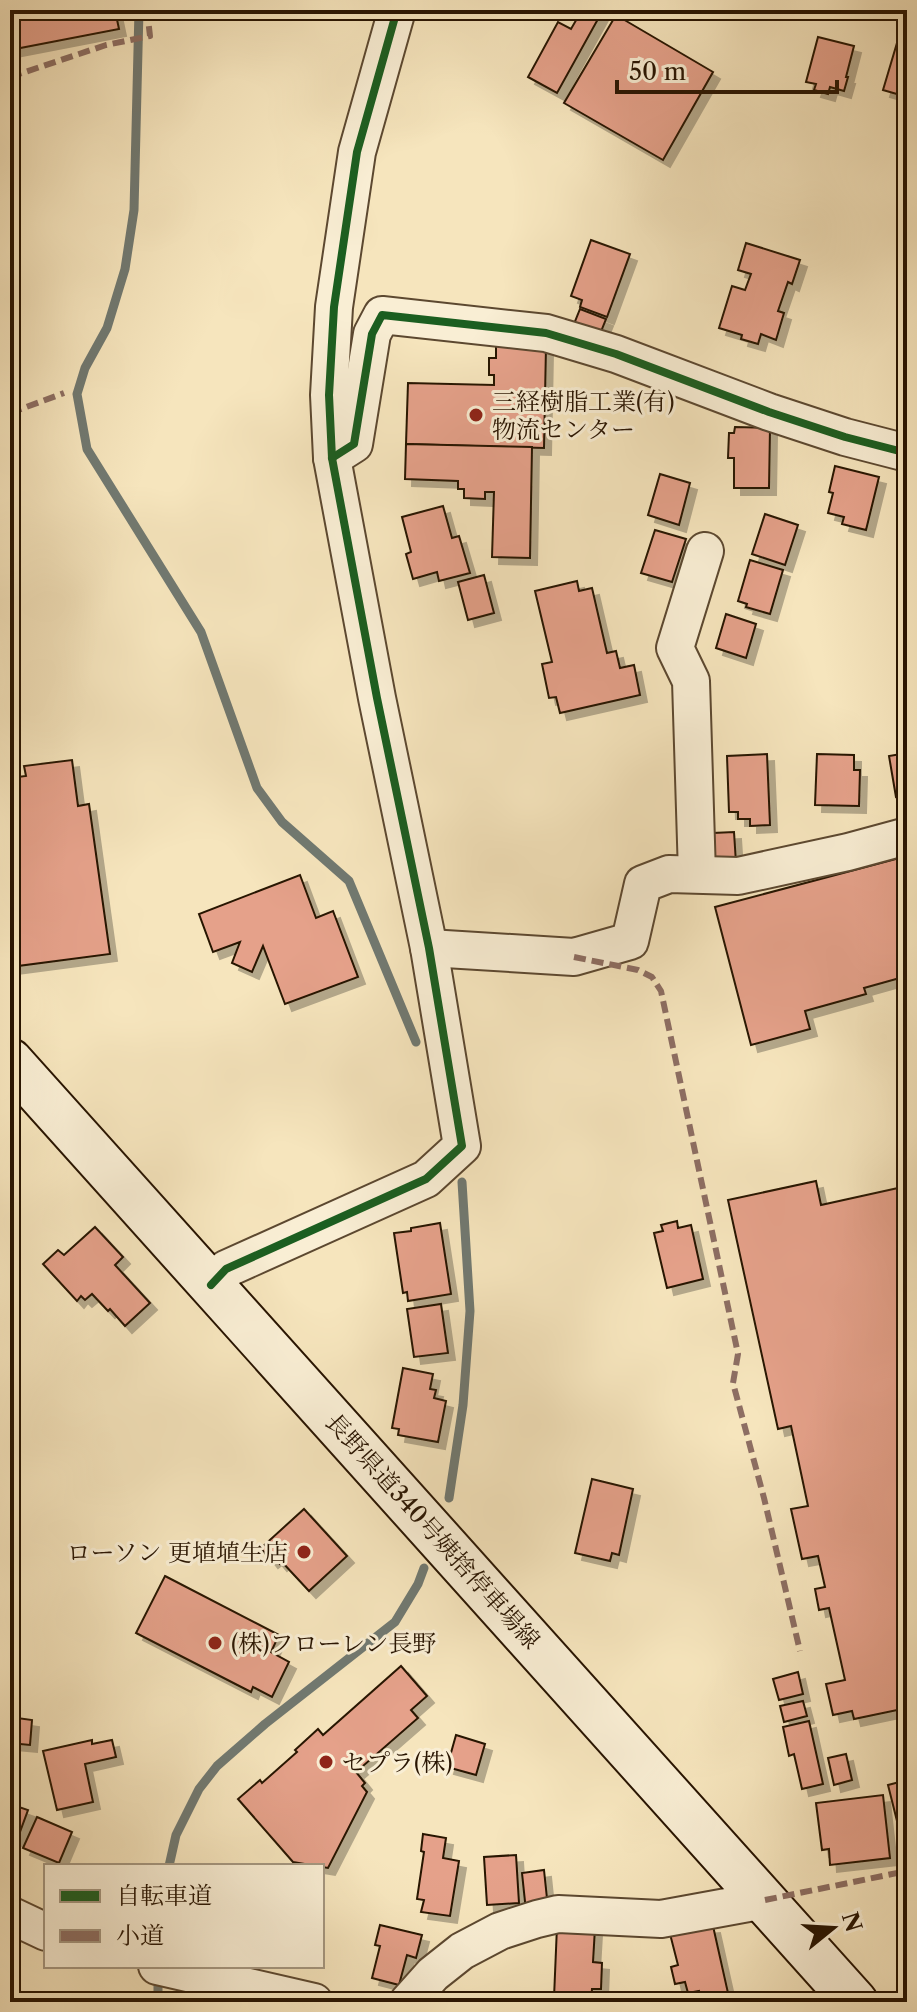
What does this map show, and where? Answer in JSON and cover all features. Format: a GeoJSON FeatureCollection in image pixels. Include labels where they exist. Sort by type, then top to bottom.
{"type":"FeatureCollection","features":[{"type":"Feature","properties":{"kind":"main road","name":"長野県道340号姨捨停車場線"},"geometry":{"type":"LineString","coordinates":[[10,1061],[855,2002]]}},
{"type":"Feature","properties":{"kind":"street"},"geometry":{"type":"LineString","coordinates":[[211,1285],[226,1269],[426,1179],[462,1146],[429,948],[377,698],[332,458],[329,395],[334,307],[357,152],[397,10]]}},
{"type":"Feature","properties":{"kind":"street"},"geometry":{"type":"LineString","coordinates":[[332,458],[354,444],[372,334],[382,315],[546,333],[616,354],[769,412],[907,453]]}},
{"type":"Feature","properties":{"kind":"street"},"geometry":{"type":"LineString","coordinates":[[697,874],[691,681],[675,648],[705,551]]}},
{"type":"Feature","properties":{"kind":"street"},"geometry":{"type":"LineString","coordinates":[[429,948],[574,957],[630,941],[643,884],[669,874],[738,876],[907,836]]}},
{"type":"Feature","properties":{"kind":"street"},"geometry":{"type":"LineString","coordinates":[[408,2002],[433,1974],[462,1951],[500,1931],[537,1919],[558,1914],[661,1919],[765,1900]]}},
{"type":"Feature","properties":{"kind":"street"},"geometry":{"type":"LineString","coordinates":[[10,1915],[44,1931]]}},
{"type":"Feature","properties":{"kind":"street"},"geometry":{"type":"LineString","coordinates":[[164,1968],[314,2002]]}},
{"type":"Feature","properties":{"kind":"building"},"geometry":{"type":"Polygon","coordinates":[[[10,10],[115,10],[119,29],[10,50],[10,10]]]}},
{"type":"Feature","properties":{"kind":"building"},"geometry":{"type":"Polygon","coordinates":[[[582,10],[603,10],[557,93],[528,77],[558,22],[571,29],[582,10]]]}},
{"type":"Feature","properties":{"kind":"building"},"geometry":{"type":"Polygon","coordinates":[[[616,15],[713,72],[663,160],[564,103],[616,15]]]}},
{"type":"Feature","properties":{"kind":"building"},"geometry":{"type":"Polygon","coordinates":[[[902,26],[907,28],[907,97],[883,90],[902,26]]]}},
{"type":"Feature","properties":{"kind":"building"},"geometry":{"type":"Polygon","coordinates":[[[818,37],[854,46],[844,91],[830,87],[828,94],[814,90],[816,84],[806,82],[818,37]]]}},
{"type":"Feature","properties":{"kind":"building"},"geometry":{"type":"Polygon","coordinates":[[[591,240],[630,254],[607,317],[580,307],[582,300],[571,296],[591,240]]]}},
{"type":"Feature","properties":{"kind":"building"},"geometry":{"type":"Polygon","coordinates":[[[746,243],[800,260],[778,311],[784,313],[776,340],[761,334],[758,344],[719,328],[732,286],[745,290],[751,274],[738,270],[746,243]]]}},
{"type":"Feature","properties":{"kind":"building"},"geometry":{"type":"Polygon","coordinates":[[[580,309],[606,319],[600,334],[574,324],[580,309]]]}},
{"type":"Feature","properties":{"kind":"building","name":"三経樹脂工業(有) 物流センター"},"geometry":{"type":"Polygon","coordinates":[[[496,344],[546,346],[544,448],[406,444],[408,383],[494,385],[494,375],[489,375],[489,358],[496,358],[496,344]]]}},
{"type":"Feature","properties":{"kind":"building"},"geometry":{"type":"Polygon","coordinates":[[[735,427],[770,428],[769,488],[734,488],[734,458],[728,458],[729,433],[734,433],[735,427]]]}},
{"type":"Feature","properties":{"kind":"building"},"geometry":{"type":"Polygon","coordinates":[[[406,444],[532,447],[530,558],[492,557],[494,492],[485,492],[485,499],[464,498],[464,489],[458,489],[458,481],[405,479],[406,444]]]}},
{"type":"Feature","properties":{"kind":"building"},"geometry":{"type":"Polygon","coordinates":[[[835,466],[879,477],[866,530],[842,524],[844,517],[828,513],[835,466]]]}},
{"type":"Feature","properties":{"kind":"building"},"geometry":{"type":"Polygon","coordinates":[[[660,474],[690,483],[679,525],[648,515],[660,474]]]}},
{"type":"Feature","properties":{"kind":"building"},"geometry":{"type":"Polygon","coordinates":[[[443,506],[452,538],[459,536],[470,573],[439,581],[437,572],[413,579],[406,554],[411,552],[402,517],[443,506]]]}},
{"type":"Feature","properties":{"kind":"building"},"geometry":{"type":"Polygon","coordinates":[[[765,514],[798,525],[785,565],[752,554],[765,514]]]}},
{"type":"Feature","properties":{"kind":"building"},"geometry":{"type":"Polygon","coordinates":[[[655,530],[686,539],[672,582],[641,573],[655,530]]]}},
{"type":"Feature","properties":{"kind":"building"},"geometry":{"type":"Polygon","coordinates":[[[750,560],[783,570],[770,614],[746,607],[747,604],[738,601],[750,560]]]}},
{"type":"Feature","properties":{"kind":"building"},"geometry":{"type":"Polygon","coordinates":[[[484,575],[494,613],[468,620],[458,582],[484,575]]]}},
{"type":"Feature","properties":{"kind":"building"},"geometry":{"type":"Polygon","coordinates":[[[577,581],[579,591],[592,588],[607,653],[616,651],[620,668],[634,665],[640,695],[560,713],[556,697],[549,698],[542,664],[552,662],[535,591],[577,581]]]}},
{"type":"Feature","properties":{"kind":"building"},"geometry":{"type":"Polygon","coordinates":[[[726,614],[756,624],[746,658],[716,648],[726,614]]]}},
{"type":"Feature","properties":{"kind":"building"},"geometry":{"type":"Polygon","coordinates":[[[907,753],[906,816],[903,796],[896,797],[889,756],[907,753]]]}},
{"type":"Feature","properties":{"kind":"building"},"geometry":{"type":"Polygon","coordinates":[[[767,754],[770,825],[750,826],[750,819],[738,819],[738,812],[729,812],[727,756],[767,754]]]}},
{"type":"Feature","properties":{"kind":"building"},"geometry":{"type":"Polygon","coordinates":[[[817,754],[854,755],[854,770],[860,770],[859,806],[815,805],[817,754]]]}},
{"type":"Feature","properties":{"kind":"building"},"geometry":{"type":"Polygon","coordinates":[[[72,760],[78,806],[89,804],[110,954],[10,967],[10,778],[26,776],[24,766],[72,760]]]}},
{"type":"Feature","properties":{"kind":"building"},"geometry":{"type":"Polygon","coordinates":[[[734,832],[736,863],[715,864],[713,833],[734,832]]]}},
{"type":"Feature","properties":{"kind":"building"},"geometry":{"type":"Polygon","coordinates":[[[907,856],[907,976],[864,988],[866,994],[805,1011],[810,1029],[751,1045],[715,907],[907,856]]]}},
{"type":"Feature","properties":{"kind":"building"},"geometry":{"type":"Polygon","coordinates":[[[300,875],[316,918],[333,911],[358,977],[285,1004],[263,946],[252,972],[232,963],[240,942],[213,952],[199,914],[300,875]]]}},
{"type":"Feature","properties":{"kind":"building"},"geometry":{"type":"Polygon","coordinates":[[[816,1181],[821,1205],[907,1186],[907,1708],[854,1719],[852,1711],[833,1715],[826,1684],[845,1680],[829,1608],[819,1610],[815,1589],[825,1587],[818,1556],[802,1559],[791,1509],[808,1506],[791,1426],[778,1429],[728,1200],[816,1181]]]}},
{"type":"Feature","properties":{"kind":"building"},"geometry":{"type":"Polygon","coordinates":[[[677,1221],[678,1228],[691,1225],[703,1279],[667,1288],[654,1233],[663,1231],[661,1225],[677,1221]]]}},
{"type":"Feature","properties":{"kind":"building"},"geometry":{"type":"Polygon","coordinates":[[[440,1223],[451,1294],[408,1301],[407,1292],[403,1293],[394,1233],[440,1223]]]}},
{"type":"Feature","properties":{"kind":"building"},"geometry":{"type":"Polygon","coordinates":[[[95,1227],[123,1257],[115,1265],[150,1303],[125,1326],[92,1294],[85,1300],[81,1296],[77,1301],[43,1264],[58,1250],[64,1255],[95,1227]]]}},
{"type":"Feature","properties":{"kind":"building"},"geometry":{"type":"Polygon","coordinates":[[[441,1304],[448,1353],[414,1357],[407,1309],[441,1304]]]}},
{"type":"Feature","properties":{"kind":"building"},"geometry":{"type":"Polygon","coordinates":[[[403,1368],[433,1374],[430,1389],[436,1390],[434,1398],[446,1401],[438,1442],[398,1435],[399,1429],[392,1428],[403,1368]]]}},
{"type":"Feature","properties":{"kind":"building"},"geometry":{"type":"Polygon","coordinates":[[[592,1479],[633,1489],[619,1555],[612,1553],[610,1561],[575,1553],[592,1479]]]}},
{"type":"Feature","properties":{"kind":"building","name":"ローソン 更埴埴生店"},"geometry":{"type":"Polygon","coordinates":[[[304,1509],[347,1556],[309,1591],[282,1562],[280,1564],[275,1558],[271,1561],[261,1548],[304,1509]]]}},
{"type":"Feature","properties":{"kind":"building","name":"(株)フローレン長野"},"geometry":{"type":"Polygon","coordinates":[[[165,1576],[279,1635],[271,1652],[289,1662],[272,1697],[253,1687],[251,1692],[136,1633],[165,1576]]]}},
{"type":"Feature","properties":{"kind":"building","name":"セプラ(株)"},"geometry":{"type":"Polygon","coordinates":[[[401,1666],[427,1696],[411,1710],[418,1718],[356,1772],[365,1783],[362,1786],[367,1792],[328,1868],[324,1864],[293,1862],[238,1799],[260,1780],[262,1783],[318,1729],[323,1735],[401,1666]]]}},
{"type":"Feature","properties":{"kind":"building"},"geometry":{"type":"Polygon","coordinates":[[[798,1672],[803,1694],[779,1700],[773,1679],[798,1672]]]}},
{"type":"Feature","properties":{"kind":"building"},"geometry":{"type":"Polygon","coordinates":[[[803,1701],[807,1716],[784,1722],[780,1706],[803,1701]]]}},
{"type":"Feature","properties":{"kind":"building"},"geometry":{"type":"Polygon","coordinates":[[[10,1717],[32,1720],[30,1745],[10,1743],[10,1717]]]}},
{"type":"Feature","properties":{"kind":"building"},"geometry":{"type":"Polygon","coordinates":[[[809,1721],[823,1784],[802,1789],[794,1754],[789,1756],[783,1727],[809,1721]]]}},
{"type":"Feature","properties":{"kind":"building"},"geometry":{"type":"Polygon","coordinates":[[[456,1735],[485,1744],[476,1775],[447,1767],[456,1735]]]}},
{"type":"Feature","properties":{"kind":"building"},"geometry":{"type":"Polygon","coordinates":[[[92,1740],[92,1744],[112,1740],[116,1757],[85,1764],[93,1802],[57,1810],[43,1751],[92,1740]]]}},
{"type":"Feature","properties":{"kind":"building"},"geometry":{"type":"Polygon","coordinates":[[[846,1754],[852,1780],[834,1785],[828,1758],[846,1754]]]}},
{"type":"Feature","properties":{"kind":"building"},"geometry":{"type":"Polygon","coordinates":[[[907,1780],[907,1831],[900,1833],[888,1785],[907,1780]]]}},
{"type":"Feature","properties":{"kind":"building"},"geometry":{"type":"Polygon","coordinates":[[[883,1795],[890,1858],[830,1865],[829,1849],[822,1850],[816,1803],[883,1795]]]}},
{"type":"Feature","properties":{"kind":"building"},"geometry":{"type":"Polygon","coordinates":[[[10,1804],[28,1810],[17,1840],[10,1838],[10,1804]]]}},
{"type":"Feature","properties":{"kind":"building"},"geometry":{"type":"Polygon","coordinates":[[[37,1817],[72,1832],[59,1863],[23,1848],[37,1817]]]}},
{"type":"Feature","properties":{"kind":"building"},"geometry":{"type":"Polygon","coordinates":[[[423,1834],[446,1838],[443,1858],[459,1861],[450,1916],[421,1912],[424,1900],[417,1899],[424,1852],[421,1851],[423,1834]]]}},
{"type":"Feature","properties":{"kind":"building"},"geometry":{"type":"Polygon","coordinates":[[[516,1855],[519,1903],[487,1905],[484,1857],[516,1855]]]}},
{"type":"Feature","properties":{"kind":"building"},"geometry":{"type":"Polygon","coordinates":[[[544,1870],[548,1908],[526,1911],[522,1873],[544,1870]]]}},
{"type":"Feature","properties":{"kind":"building"},"geometry":{"type":"Polygon","coordinates":[[[380,1925],[422,1935],[416,1958],[407,1955],[399,1985],[372,1978],[380,1946],[375,1945],[380,1925]]]}},
{"type":"Feature","properties":{"kind":"building"},"geometry":{"type":"Polygon","coordinates":[[[557,1926],[595,1928],[593,1962],[602,1963],[601,1989],[592,1989],[591,2002],[560,2002],[560,1998],[554,1998],[557,1926]]]}},
{"type":"Feature","properties":{"kind":"building"},"geometry":{"type":"Polygon","coordinates":[[[713,1926],[728,1993],[701,2000],[699,1991],[688,1993],[685,1982],[675,1984],[671,1967],[678,1965],[669,1930],[713,1926]]]}},
{"type":"Feature","properties":{"kind":"building"},"geometry":{"type":"Polygon","coordinates":[[[182,1990],[214,1997],[213,2002],[179,2002],[182,1990]]]}},
{"type":"Feature","properties":{"kind":"waterway"},"geometry":{"type":"LineString","coordinates":[[139,10],[134,210],[125,269],[107,328],[85,368],[77,394],[87,449],[201,632],[257,788],[282,822],[349,881],[416,1042]]}},
{"type":"Feature","properties":{"kind":"waterway"},"geometry":{"type":"LineString","coordinates":[[449,1498],[463,1405],[470,1311],[462,1182]]}},
{"type":"Feature","properties":{"kind":"waterway"},"geometry":{"type":"LineString","coordinates":[[169,1864],[176,1835],[199,1789],[217,1766],[265,1724],[395,1622],[424,1568]]}},
{"type":"Feature","properties":{"kind":"waterway"},"geometry":{"type":"LineString","coordinates":[[158,1973],[158,2002]]}},
{"type":"Feature","properties":{"kind":"marked path"},"geometry":{"type":"LineString","coordinates":[[10,77],[106,45],[150,36],[147,10]]}},
{"type":"Feature","properties":{"kind":"marked path"},"geometry":{"type":"LineString","coordinates":[[10,413],[64,393]]}},
{"type":"Feature","properties":{"kind":"marked path"},"geometry":{"type":"LineString","coordinates":[[574,957],[638,970],[652,977],[661,991],[738,1354],[733,1383],[800,1651]]}},
{"type":"Feature","properties":{"kind":"marked path"},"geometry":{"type":"LineString","coordinates":[[765,1900],[907,1871]]}},
{"type":"Feature","properties":{"kind":"cycle path"},"geometry":{"type":"LineString","coordinates":[[211,1285],[226,1269],[426,1179],[462,1146],[429,948],[377,698],[332,458],[329,395],[334,307],[357,152],[397,10]]}},
{"type":"Feature","properties":{"kind":"cycle path"},"geometry":{"type":"LineString","coordinates":[[332,458],[354,444],[372,334],[382,315],[546,333],[616,354],[769,412],[907,453]]}},
{"type":"Feature","properties":{"kind":"place","name":"三経樹脂工業(有) 物流センター"},"geometry":{"type":"Point","coordinates":[476,415]}},
{"type":"Feature","properties":{"kind":"place","name":"ローソン 更埴埴生店"},"geometry":{"type":"Point","coordinates":[304,1552]}},
{"type":"Feature","properties":{"kind":"place","name":"(株)フローレン長野"},"geometry":{"type":"Point","coordinates":[215,1643]}},
{"type":"Feature","properties":{"kind":"place","name":"セプラ(株)"},"geometry":{"type":"Point","coordinates":[326,1762]}}]}
